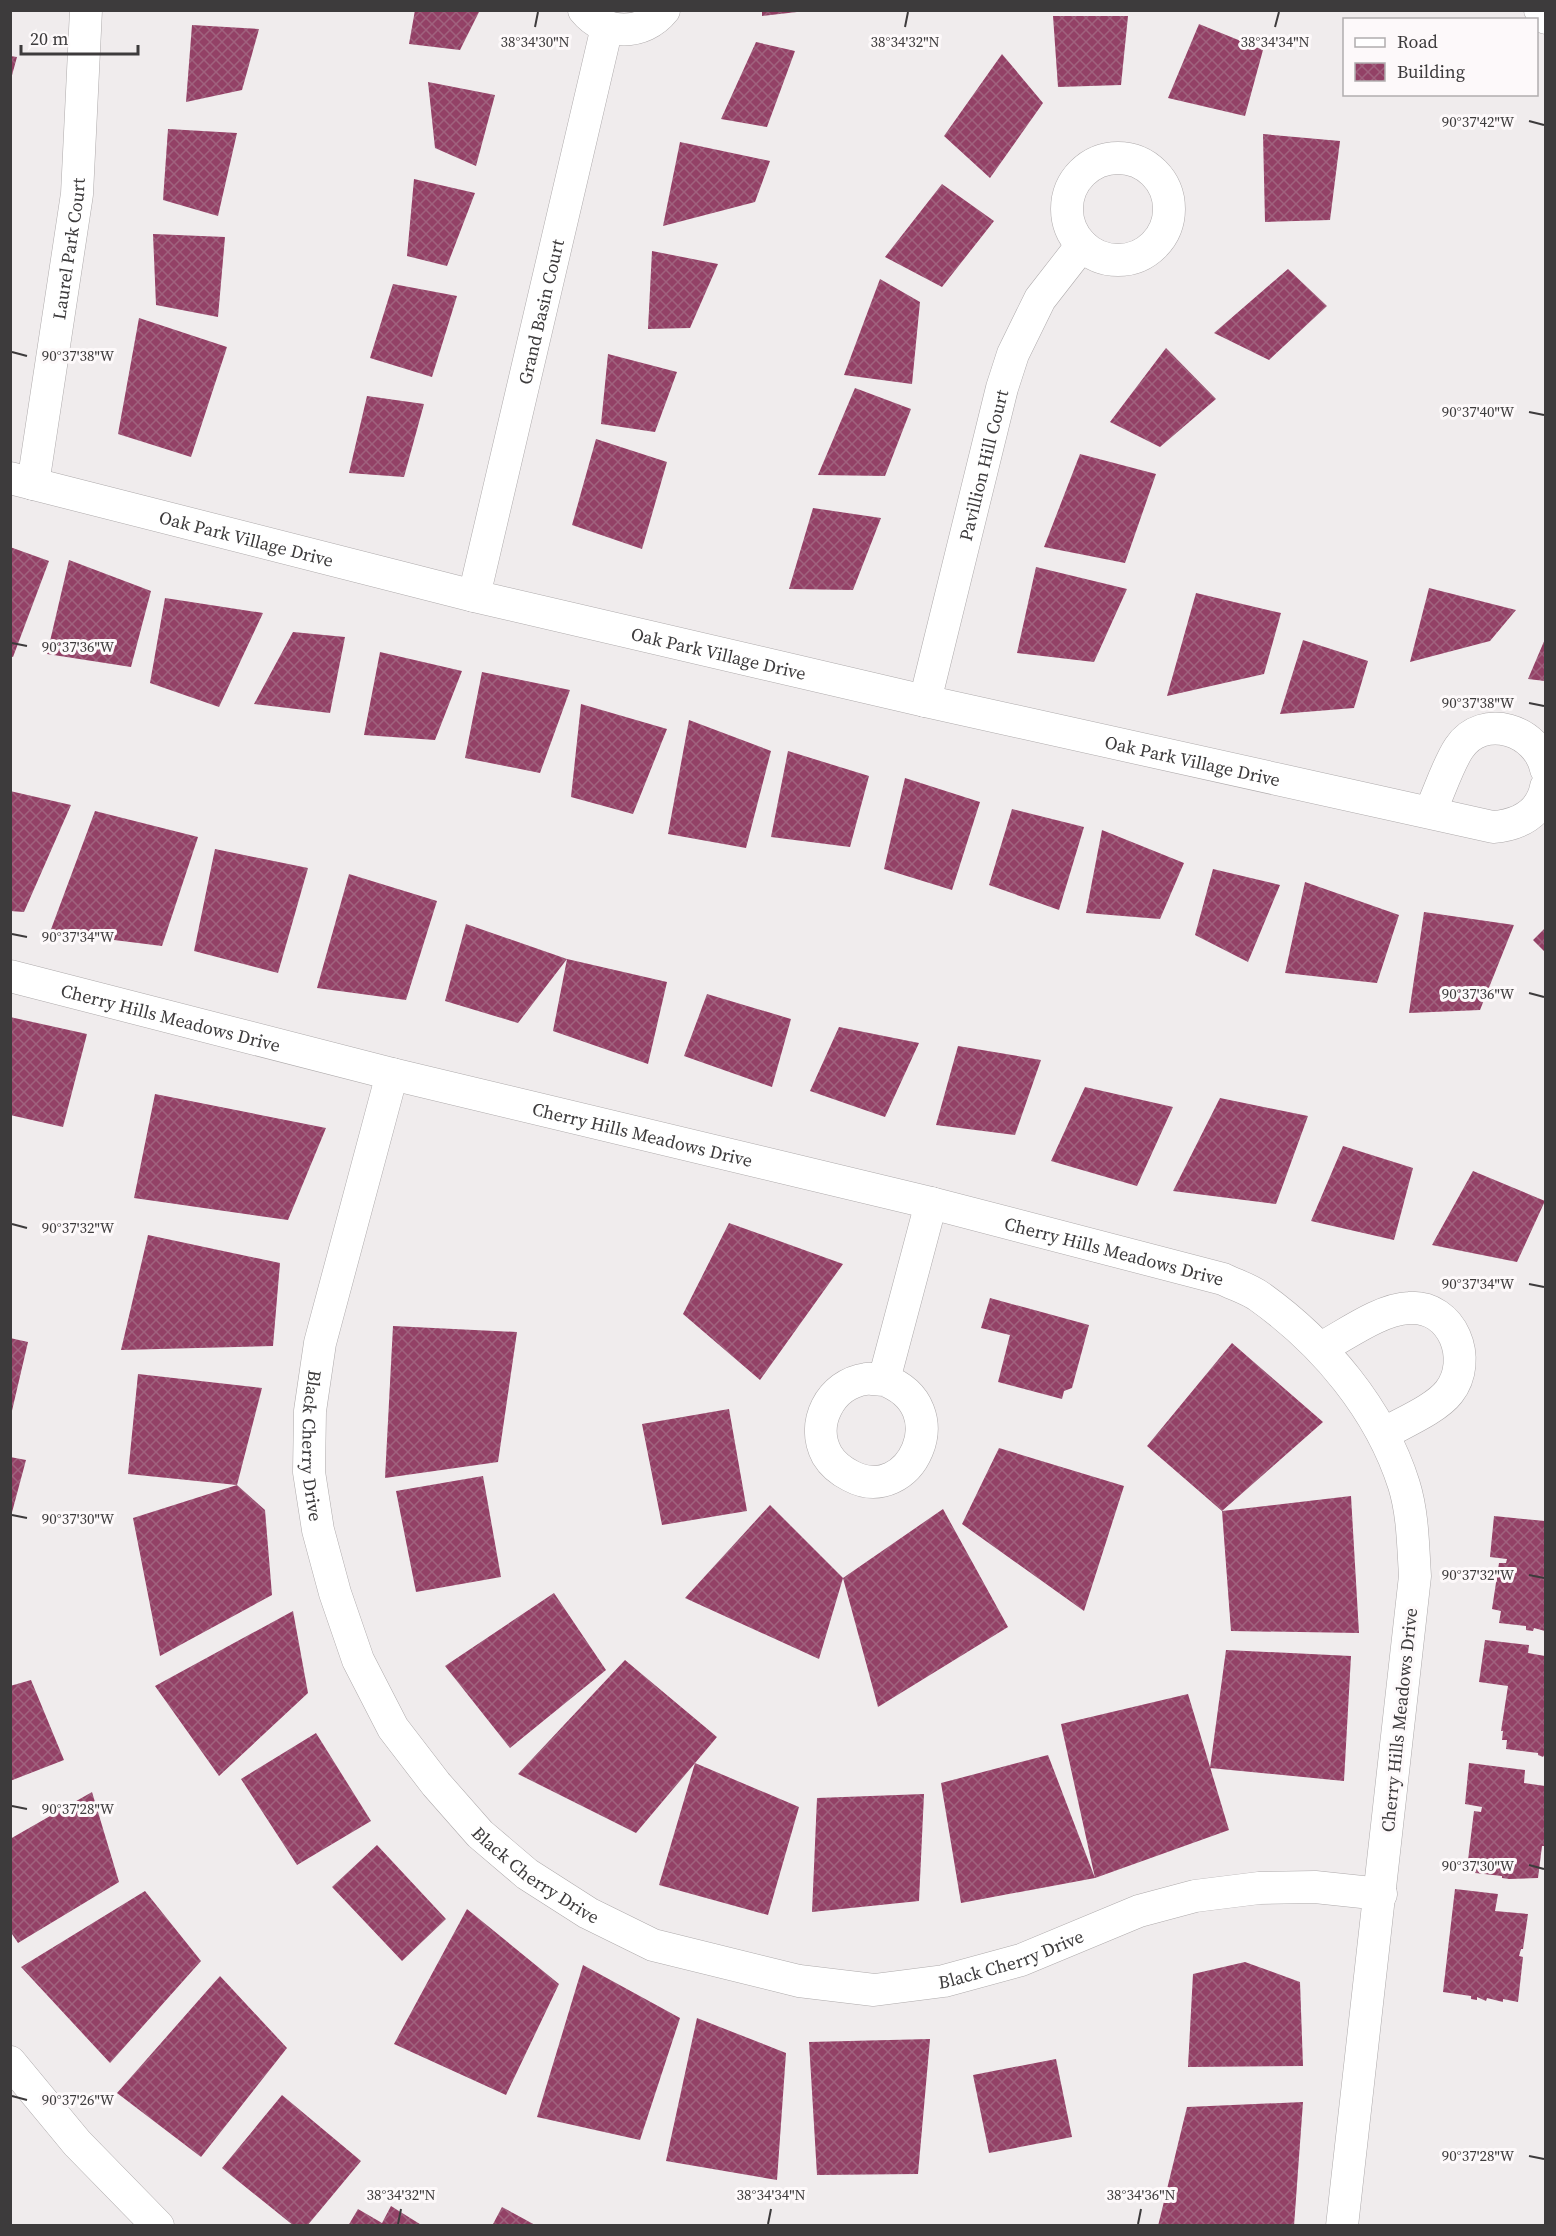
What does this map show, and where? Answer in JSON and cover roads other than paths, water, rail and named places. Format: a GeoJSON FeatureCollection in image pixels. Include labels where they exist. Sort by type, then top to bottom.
{"type":"FeatureCollection","features":[{"type":"Feature","properties":{"kind":"street","name":"Laurel Park Court"},"geometry":{"type":"LineString","coordinates":[[22,482],[77,194],[86,10]]}},
{"type":"Feature","properties":{"kind":"street"},"geometry":{"type":"LineString","coordinates":[[595,19],[625,30],[642,27],[658,18],[664,10]]}},
{"type":"Feature","properties":{"kind":"street"},"geometry":{"type":"LineString","coordinates":[[1540,10],[1545,18]]}},
{"type":"Feature","properties":{"kind":"street","name":"Grand Basin Court"},"geometry":{"type":"LineString","coordinates":[[474,596],[595,19]]}},
{"type":"Feature","properties":{"kind":"street","name":"Pavillion Hill Court"},"geometry":{"type":"LineString","coordinates":[[925,701],[1002,388],[1013,354],[1040,299],[1082,245]]}},
{"type":"Feature","properties":{"kind":"street","name":"Oak Park Village Drive"},"geometry":{"type":"LineString","coordinates":[[22,482],[474,596],[925,701],[1493,827],[1511,826],[1526,818],[1538,806],[1545,787]]}},
{"type":"Feature","properties":{"kind":"street"},"geometry":{"type":"LineString","coordinates":[[1430,812],[1459,747],[1472,736],[1488,729],[1505,729],[1522,734],[1535,745],[1544,760],[1545,769]]}},
{"type":"Feature","properties":{"kind":"street","name":"Cherry Hills Meadows Drive"},"geometry":{"type":"LineString","coordinates":[[10,976],[392,1074],[931,1203],[1223,1279],[1259,1296],[1321,1347],[1383,1434],[1405,1486],[1412,1527],[1415,1576],[1342,2226]]}},
{"type":"Feature","properties":{"kind":"street","name":"Black Cherry Drive"},"geometry":{"type":"LineString","coordinates":[[392,1074],[320,1343],[310,1411],[309,1472],[318,1530],[335,1593],[358,1660],[393,1728],[436,1784],[480,1834],[519,1867],[588,1913],[653,1945],[799,1981],[874,1990],[944,1981],[1022,1959],[1139,1911],[1196,1896],[1259,1888],[1315,1887],[1381,1894]]}},
{"type":"Feature","properties":{"kind":"street"},"geometry":{"type":"LineString","coordinates":[[884,1380],[931,1203]]}},
{"type":"Feature","properties":{"kind":"street"},"geometry":{"type":"LineString","coordinates":[[1321,1347],[1387,1312],[1411,1307],[1428,1311],[1444,1320],[1455,1334],[1461,1359],[1458,1377],[1449,1393],[1435,1404],[1383,1434]]}},
{"type":"Feature","properties":{"kind":"street"},"geometry":{"type":"LineString","coordinates":[[10,2062],[76,2143],[158,2226]]}}]}
